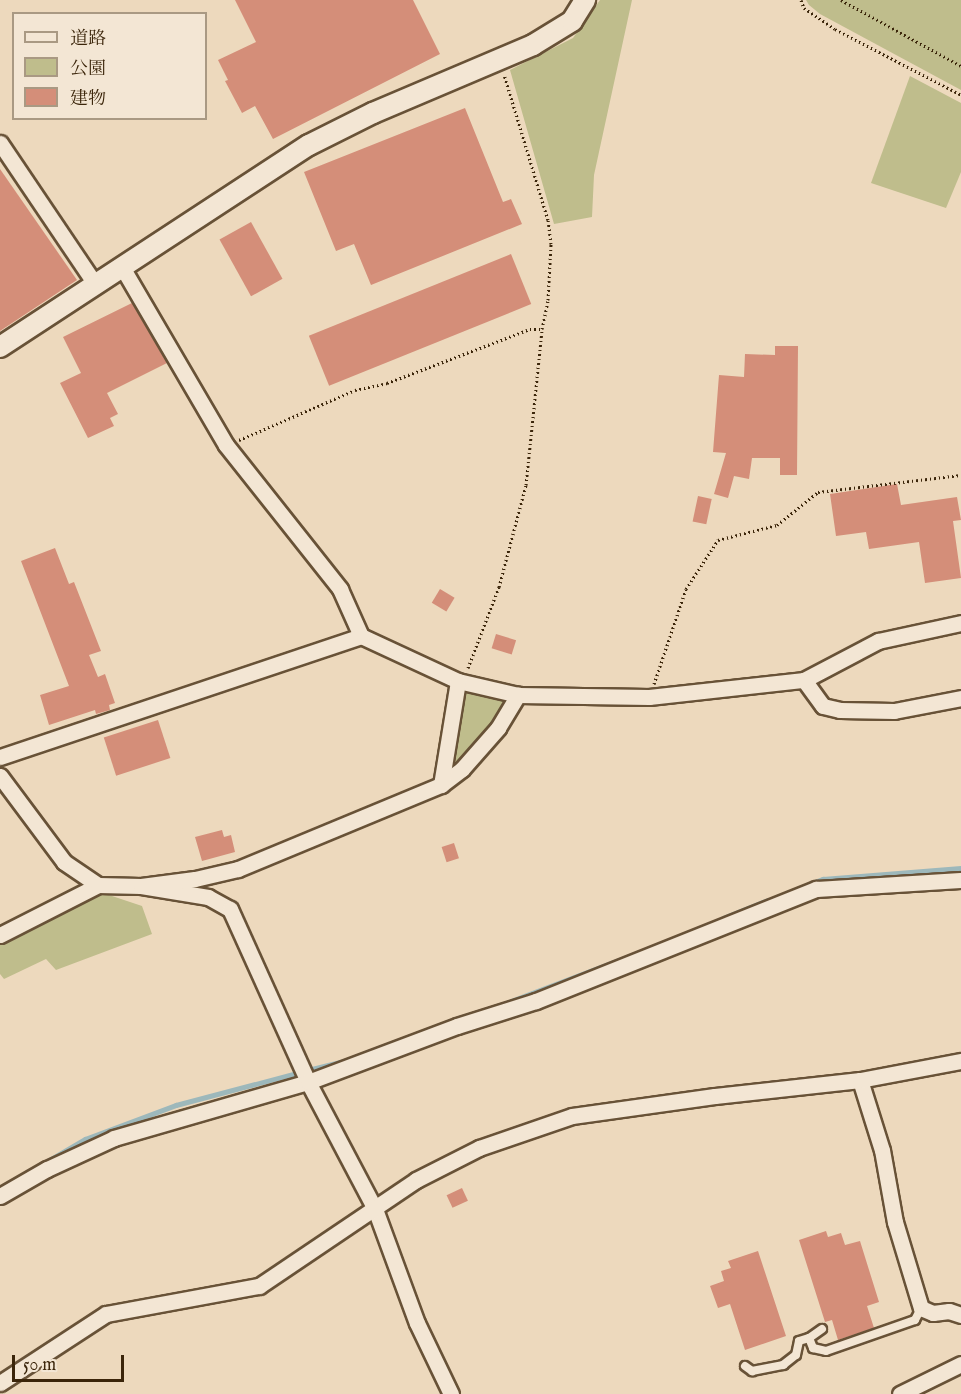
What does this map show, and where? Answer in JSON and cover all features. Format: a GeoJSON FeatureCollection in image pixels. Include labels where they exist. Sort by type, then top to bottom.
{"type":"FeatureCollection","features":[{"type":"Feature","properties":{"kind":"street"},"geometry":{"type":"LineString","coordinates":[[0,346],[309,145],[373,113],[500,61],[533,45],[572,21],[585,0]]}},
{"type":"Feature","properties":{"kind":"street"},"geometry":{"type":"LineString","coordinates":[[0,143],[95,285]]}},
{"type":"Feature","properties":{"kind":"street"},"geometry":{"type":"LineString","coordinates":[[122,267],[226,445],[340,589],[361,636],[461,681],[518,695],[649,697],[804,680],[878,641],[961,623]]}},
{"type":"Feature","properties":{"kind":"street"},"geometry":{"type":"LineString","coordinates":[[0,757],[361,636]]}},
{"type":"Feature","properties":{"kind":"street"},"geometry":{"type":"LineString","coordinates":[[804,680],[824,706],[840,710],[894,711],[961,698]]}},
{"type":"Feature","properties":{"kind":"street"},"geometry":{"type":"LineString","coordinates":[[441,785],[461,681]]}},
{"type":"Feature","properties":{"kind":"street"},"geometry":{"type":"LineString","coordinates":[[141,886],[195,879],[238,869],[441,785],[462,769],[498,728],[518,695]]}},
{"type":"Feature","properties":{"kind":"street"},"geometry":{"type":"LineString","coordinates":[[0,776],[64,862],[98,885]]}},
{"type":"Feature","properties":{"kind":"street"},"geometry":{"type":"LineString","coordinates":[[0,1196],[47,1169],[114,1138],[308,1082],[457,1026],[536,1001],[816,889],[961,880]]}},
{"type":"Feature","properties":{"kind":"street"},"geometry":{"type":"LineString","coordinates":[[0,934],[98,885],[141,886],[208,897],[230,909],[308,1082],[375,1209],[417,1323],[451,1394]]}},
{"type":"Feature","properties":{"kind":"street"},"geometry":{"type":"LineString","coordinates":[[0,1383],[106,1314],[259,1286],[416,1179],[478,1148],[572,1116],[715,1096],[860,1080],[961,1061]]}},
{"type":"Feature","properties":{"kind":"street"},"geometry":{"type":"LineString","coordinates":[[860,1080],[882,1150],[895,1222],[921,1308],[933,1313],[949,1311],[961,1316]]}},
{"type":"Feature","properties":{"kind":"street"},"geometry":{"type":"LineString","coordinates":[[900,1394],[961,1364]]}},
{"type":"Feature","properties":{"kind":"lane"},"geometry":{"type":"LineString","coordinates":[[809,1338],[813,1348],[826,1351],[915,1320],[921,1308]]}},
{"type":"Feature","properties":{"kind":"lane"},"geometry":{"type":"LineString","coordinates":[[745,1366],[752,1371],[783,1365],[796,1355],[799,1341],[809,1338],[822,1329]]}},
{"type":"Feature","properties":{"kind":"path"},"geometry":{"type":"LineString","coordinates":[[801,0],[804,8],[835,29],[961,95]]}},
{"type":"Feature","properties":{"kind":"path"},"geometry":{"type":"LineString","coordinates":[[841,0],[961,66]]}},
{"type":"Feature","properties":{"kind":"path"},"geometry":{"type":"LineString","coordinates":[[461,681],[499,587],[526,485],[542,329],[548,300],[551,243],[548,220],[500,61]]}},
{"type":"Feature","properties":{"kind":"path"},"geometry":{"type":"LineString","coordinates":[[226,445],[355,390],[387,383],[530,329],[542,329]]}},
{"type":"Feature","properties":{"kind":"path"},"geometry":{"type":"LineString","coordinates":[[649,697],[686,590],[718,540],[777,525],[818,492],[961,475]]}},
{"type":"Feature","properties":{"kind":"green space"},"geometry":{"type":"Polygon","coordinates":[[[600,0],[632,0],[594,175],[592,217],[554,224],[510,70],[573,38],[600,0]]]}},
{"type":"Feature","properties":{"kind":"green space"},"geometry":{"type":"Polygon","coordinates":[[[806,0],[961,0],[961,90],[820,14],[806,0]]]}},
{"type":"Feature","properties":{"kind":"green space"},"geometry":{"type":"Polygon","coordinates":[[[910,76],[961,103],[961,172],[946,208],[871,183],[910,76]]]}},
{"type":"Feature","properties":{"kind":"green space"},"geometry":{"type":"Polygon","coordinates":[[[462,685],[507,697],[504,710],[448,773],[462,685]]]}},
{"type":"Feature","properties":{"kind":"green space"},"geometry":{"type":"Polygon","coordinates":[[[91,889],[142,906],[152,934],[56,970],[46,959],[4,979],[0,974],[0,945],[91,889]]]}},
{"type":"Feature","properties":{"kind":"building"},"geometry":{"type":"Polygon","coordinates":[[[235,0],[413,0],[440,54],[273,139],[255,106],[242,113],[225,81],[228,80],[218,60],[256,42],[235,0]]]}},
{"type":"Feature","properties":{"kind":"building"},"geometry":{"type":"Polygon","coordinates":[[[465,108],[503,202],[511,199],[522,224],[371,285],[354,244],[336,251],[304,172],[465,108]]]}},
{"type":"Feature","properties":{"kind":"building"},"geometry":{"type":"Polygon","coordinates":[[[0,169],[77,280],[0,331],[0,169]]]}},
{"type":"Feature","properties":{"kind":"building"},"geometry":{"type":"Polygon","coordinates":[[[251,222],[283,279],[251,296],[220,239],[251,222]]]}},
{"type":"Feature","properties":{"kind":"building"},"geometry":{"type":"Polygon","coordinates":[[[511,254],[531,304],[329,386],[309,336],[511,254]]]}},
{"type":"Feature","properties":{"kind":"building"},"geometry":{"type":"Polygon","coordinates":[[[132,303],[167,363],[107,393],[118,414],[110,418],[114,426],[88,438],[60,383],[81,373],[63,337],[132,303]]]}},
{"type":"Feature","properties":{"kind":"building"},"geometry":{"type":"Polygon","coordinates":[[[775,346],[798,346],[797,475],[780,475],[780,458],[752,458],[749,479],[734,476],[728,498],[714,494],[726,453],[713,452],[719,375],[744,377],[745,354],[775,355],[775,346]]]}},
{"type":"Feature","properties":{"kind":"building"},"geometry":{"type":"Polygon","coordinates":[[[897,484],[901,505],[957,497],[961,520],[953,521],[961,578],[925,583],[919,542],[869,549],[866,532],[836,536],[830,494],[897,484]]]}},
{"type":"Feature","properties":{"kind":"building"},"geometry":{"type":"Polygon","coordinates":[[[698,496],[712,499],[706,524],[693,521],[698,496]]]}},
{"type":"Feature","properties":{"kind":"building"},"geometry":{"type":"Polygon","coordinates":[[[55,548],[69,584],[74,582],[101,651],[89,655],[98,677],[105,674],[115,703],[109,705],[110,710],[96,714],[95,710],[49,725],[40,695],[69,686],[21,561],[55,548]]]}},
{"type":"Feature","properties":{"kind":"building"},"geometry":{"type":"Polygon","coordinates":[[[440,589],[455,598],[446,611],[432,603],[440,589]]]}},
{"type":"Feature","properties":{"kind":"building"},"geometry":{"type":"Polygon","coordinates":[[[496,634],[516,640],[512,654],[492,648],[496,634]]]}},
{"type":"Feature","properties":{"kind":"building"},"geometry":{"type":"Polygon","coordinates":[[[158,720],[170,758],[116,776],[104,738],[158,720]]]}},
{"type":"Feature","properties":{"kind":"building"},"geometry":{"type":"Polygon","coordinates":[[[222,830],[224,837],[231,835],[235,852],[202,861],[195,837],[222,830]]]}},
{"type":"Feature","properties":{"kind":"building"},"geometry":{"type":"Polygon","coordinates":[[[454,843],[459,858],[447,862],[442,847],[454,843]]]}},
{"type":"Feature","properties":{"kind":"building"},"geometry":{"type":"Polygon","coordinates":[[[462,1188],[468,1201],[453,1208],[447,1195],[462,1188]]]}},
{"type":"Feature","properties":{"kind":"building"},"geometry":{"type":"Polygon","coordinates":[[[826,1231],[828,1237],[841,1233],[845,1245],[860,1241],[879,1302],[867,1306],[874,1328],[838,1340],[832,1320],[825,1322],[799,1240],[826,1231]]]}},
{"type":"Feature","properties":{"kind":"building"},"geometry":{"type":"Polygon","coordinates":[[[758,1251],[786,1336],[745,1350],[730,1304],[718,1308],[710,1286],[724,1281],[721,1271],[731,1268],[728,1261],[758,1251]]]}},
{"type":"Feature","properties":{"kind":"waterway"},"geometry":{"type":"LineString","coordinates":[[812,883],[823,879],[961,868]]}},
{"type":"Feature","properties":{"kind":"waterway"},"geometry":{"type":"LineString","coordinates":[[723,918],[768,900]]}},
{"type":"Feature","properties":{"kind":"waterway"},"geometry":{"type":"LineString","coordinates":[[511,1001],[640,952]]}},
{"type":"Feature","properties":{"kind":"waterway"},"geometry":{"type":"LineString","coordinates":[[312,1069],[345,1061]]}},
{"type":"Feature","properties":{"kind":"waterway"},"geometry":{"type":"LineString","coordinates":[[46,1162],[85,1139],[176,1105],[297,1073]]}}]}
